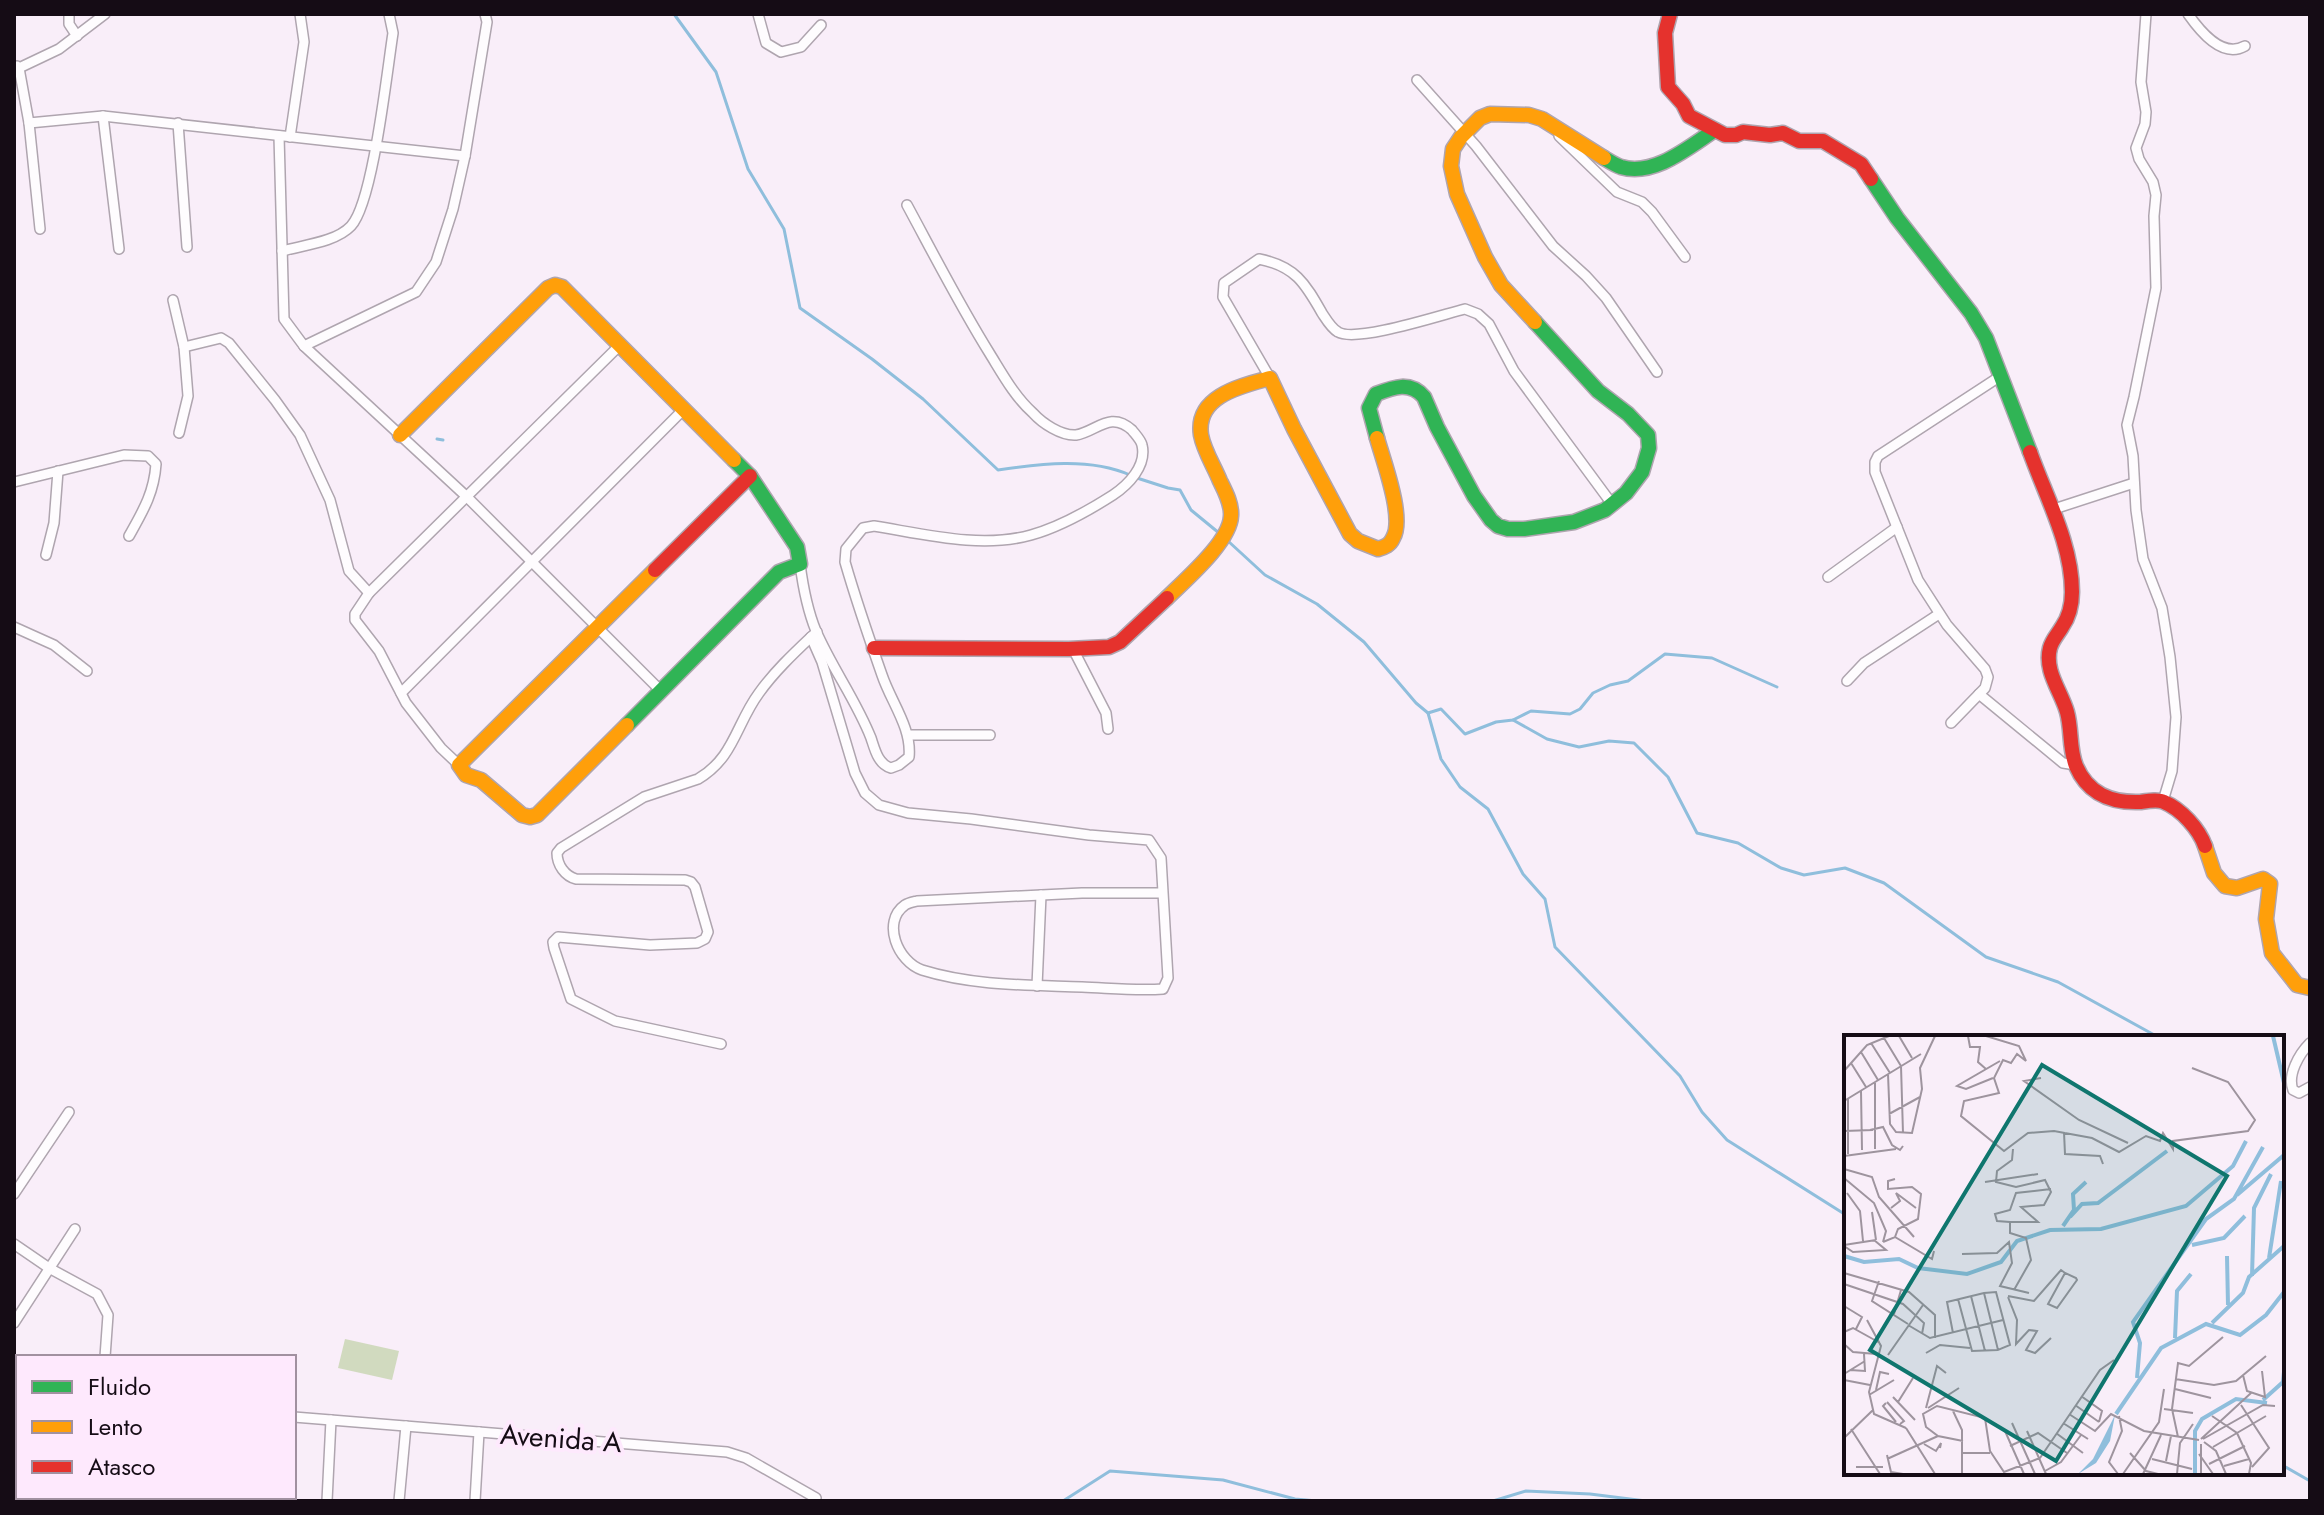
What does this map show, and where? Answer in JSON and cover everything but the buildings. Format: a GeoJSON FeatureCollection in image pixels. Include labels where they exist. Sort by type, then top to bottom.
{"type":"FeatureCollection","features":[{"type":"Feature","properties":{"kind":"street"},"geometry":{"type":"LineString","coordinates":[[69,14],[69,24],[77,36]]}},
{"type":"Feature","properties":{"kind":"street"},"geometry":{"type":"LineString","coordinates":[[40,229],[29,123],[16,66],[59,49],[105,14]]}},
{"type":"Feature","properties":{"kind":"street"},"geometry":{"type":"LineString","coordinates":[[282,251],[334,237],[352,225],[366,197],[393,33],[389,14]]}},
{"type":"Feature","properties":{"kind":"street"},"geometry":{"type":"LineString","coordinates":[[304,346],[416,292],[436,262],[453,209],[465,156],[487,22],[485,14]]}},
{"type":"Feature","properties":{"kind":"street"},"geometry":{"type":"LineString","coordinates":[[758,14],[766,43],[781,52],[801,47],[821,25]]}},
{"type":"Feature","properties":{"kind":"street"},"geometry":{"type":"LineString","coordinates":[[1670,14],[1665,33],[1668,87],[1689,116],[1725,135],[1783,133],[1799,141],[1823,141],[1861,164],[1897,218],[1971,313],[1986,338],[2063,540],[2070,567],[2069,616],[2054,637],[2049,658],[2052,680],[2066,709],[2076,765],[2085,782],[2103,799],[2117,802],[2163,801],[2198,830],[2205,840],[2209,862],[2217,878],[2226,886],[2235,888],[2263,879],[2270,884],[2266,919],[2272,953],[2297,985],[2310,988]]}},
{"type":"Feature","properties":{"kind":"street"},"geometry":{"type":"LineString","coordinates":[[2146,14],[2141,82],[2146,112],[2136,148],[2156,195],[2156,288],[2127,425],[2143,559],[2162,608],[2176,717],[2172,771],[2163,801]]}},
{"type":"Feature","properties":{"kind":"street"},"geometry":{"type":"LineString","coordinates":[[2188,14],[2204,34],[2220,46],[2231,51],[2245,46]]}},
{"type":"Feature","properties":{"kind":"street"},"geometry":{"type":"LineString","coordinates":[[303,15],[304,42],[285,136],[284,319],[304,346],[467,497],[661,691]]}},
{"type":"Feature","properties":{"kind":"street"},"geometry":{"type":"LineString","coordinates":[[1417,80],[1465,133],[1553,246],[1606,298],[1657,372]]}},
{"type":"Feature","properties":{"kind":"street"},"geometry":{"type":"LineString","coordinates":[[1612,504],[1514,371],[1489,324],[1478,314],[1465,309],[1359,336],[1339,333],[1328,323],[1307,286],[1280,263],[1259,259],[1224,283],[1223,297],[1270,378],[1350,534],[1367,546],[1378,549],[1387,546],[1396,531],[1394,502],[1369,408],[1376,394],[1397,386],[1418,391],[1425,399],[1491,521],[1511,531],[1559,525],[1594,516],[1612,504],[1632,487],[1642,474],[1649,454],[1648,435],[1628,414],[1598,391],[1501,285],[1457,194],[1451,166],[1453,149],[1480,118],[1490,114],[1529,115],[1542,119],[1597,155],[1624,168],[1650,167],[1670,159],[1715,130]]}},
{"type":"Feature","properties":{"kind":"street"},"geometry":{"type":"LineString","coordinates":[[29,123],[103,116],[465,156]]}},
{"type":"Feature","properties":{"kind":"street"},"geometry":{"type":"LineString","coordinates":[[103,116],[119,249]]}},
{"type":"Feature","properties":{"kind":"street"},"geometry":{"type":"LineString","coordinates":[[1542,119],[1601,179],[1617,192],[1642,202],[1685,257]]}},
{"type":"Feature","properties":{"kind":"street"},"geometry":{"type":"LineString","coordinates":[[178,123],[187,247]]}},
{"type":"Feature","properties":{"kind":"street"},"geometry":{"type":"LineString","coordinates":[[814,634],[856,703],[885,766],[891,768],[899,765],[909,757],[908,735],[882,676],[845,562],[846,549],[863,528],[874,526],[991,541],[1031,535],[1094,507],[1128,482],[1141,461],[1142,445],[1124,424],[1106,422],[1075,435],[1061,432],[1034,414],[1014,391],[965,312],[907,205]]}},
{"type":"Feature","properties":{"kind":"street"},"geometry":{"type":"LineString","coordinates":[[400,435],[548,288],[555,285],[562,287],[750,476],[797,547],[814,634],[855,773],[865,793],[879,805],[908,813],[1149,840],[1161,858],[1168,978],[1163,989],[1037,986],[970,980],[918,969],[900,953],[893,937],[896,918],[905,905],[917,901],[1163,893]]}},
{"type":"Feature","properties":{"kind":"street"},"geometry":{"type":"LineString","coordinates":[[173,300],[184,347],[188,396],[179,433]]}},
{"type":"Feature","properties":{"kind":"street"},"geometry":{"type":"LineString","coordinates":[[184,347],[221,338],[229,343],[275,400],[300,435],[330,500],[349,571],[369,593]]}},
{"type":"Feature","properties":{"kind":"street"},"geometry":{"type":"LineString","coordinates":[[619,346],[369,593],[355,614],[355,620],[379,651],[406,703],[433,739],[466,775],[481,780],[522,815],[537,815],[779,572],[800,564]]}},
{"type":"Feature","properties":{"kind":"street"},"geometry":{"type":"LineString","coordinates":[[1951,723],[1985,688],[1988,677],[1985,669],[1939,614],[1918,580],[1875,472],[1875,462],[1878,456],[1999,377]]}},
{"type":"Feature","properties":{"kind":"street"},"geometry":{"type":"LineString","coordinates":[[874,648],[1073,649],[1109,647],[1120,642],[1216,548],[1232,515],[1227,494],[1201,435],[1200,423],[1207,405],[1237,388],[1270,378]]}},
{"type":"Feature","properties":{"kind":"street"},"geometry":{"type":"LineString","coordinates":[[401,693],[684,409]]}},
{"type":"Feature","properties":{"kind":"street"},"geometry":{"type":"LineString","coordinates":[[14,482],[124,455],[148,456],[156,464],[155,483],[129,536]]}},
{"type":"Feature","properties":{"kind":"street"},"geometry":{"type":"LineString","coordinates":[[46,555],[54,523],[58,471]]}},
{"type":"Feature","properties":{"kind":"street"},"geometry":{"type":"LineString","coordinates":[[459,765],[750,476]]}},
{"type":"Feature","properties":{"kind":"street"},"geometry":{"type":"LineString","coordinates":[[2051,510],[2134,483]]}},
{"type":"Feature","properties":{"kind":"street"},"geometry":{"type":"LineString","coordinates":[[1828,577],[1897,527]]}},
{"type":"Feature","properties":{"kind":"street"},"geometry":{"type":"LineString","coordinates":[[1847,681],[1864,663],[1939,614]]}},
{"type":"Feature","properties":{"kind":"street"},"geometry":{"type":"LineString","coordinates":[[14,627],[54,645],[87,671]]}},
{"type":"Feature","properties":{"kind":"street"},"geometry":{"type":"LineString","coordinates":[[721,1044],[615,1021],[571,999],[554,948],[553,942],[558,937],[650,945],[697,943],[705,939],[708,932],[691,882],[576,879],[566,875],[557,853],[638,800],[707,774],[731,747],[758,694],[814,634]]}},
{"type":"Feature","properties":{"kind":"street"},"geometry":{"type":"LineString","coordinates":[[1073,649],[1106,713],[1108,729]]}},
{"type":"Feature","properties":{"kind":"street"},"geometry":{"type":"LineString","coordinates":[[1979,694],[2063,763],[2076,765]]}},
{"type":"Feature","properties":{"kind":"street"},"geometry":{"type":"LineString","coordinates":[[908,735],[990,735]]}},
{"type":"Feature","properties":{"kind":"street"},"geometry":{"type":"LineString","coordinates":[[1037,986],[1041,895]]}},
{"type":"Feature","properties":{"kind":"street"},"geometry":{"type":"LineString","coordinates":[[2310,1043],[2298,1059],[2290,1082],[2293,1090],[2299,1093],[2310,1087]]}},
{"type":"Feature","properties":{"kind":"street"},"geometry":{"type":"LineString","coordinates":[[14,1194],[69,1112]]}},
{"type":"Feature","properties":{"kind":"street"},"geometry":{"type":"LineString","coordinates":[[14,1323],[75,1229]]}},
{"type":"Feature","properties":{"kind":"street"},"geometry":{"type":"LineString","coordinates":[[14,1244],[49,1268],[97,1294],[108,1315],[105,1355]]}},
{"type":"Feature","properties":{"kind":"street","name":"Avenida A"},"geometry":{"type":"LineString","coordinates":[[296,1417],[727,1452],[757,1463],[816,1498]]}},
{"type":"Feature","properties":{"kind":"street"},"geometry":{"type":"LineString","coordinates":[[327,1501],[331,1420]]}},
{"type":"Feature","properties":{"kind":"street"},"geometry":{"type":"LineString","coordinates":[[399,1501],[406,1426]]}},
{"type":"Feature","properties":{"kind":"street"},"geometry":{"type":"LineString","coordinates":[[475,1501],[479,1432]]}},
{"type":"Feature","properties":{"kind":"green space"},"geometry":{"type":"Polygon","coordinates":[[[345,1339],[399,1351],[392,1380],[338,1368],[345,1339]]]}},
{"type":"Feature","properties":{"kind":"waterway"},"geometry":{"type":"LineString","coordinates":[[674,14],[716,72],[748,169],[784,229],[800,308],[923,399],[998,470],[1047,464],[1081,464],[1130,475]]}},
{"type":"Feature","properties":{"kind":"waterway"},"geometry":{"type":"LineString","coordinates":[[437,439],[443,440]]}},
{"type":"Feature","properties":{"kind":"waterway"},"geometry":{"type":"LineString","coordinates":[[1137,478],[1180,490],[1191,510],[1219,533]]}},
{"type":"Feature","properties":{"kind":"waterway"},"geometry":{"type":"LineString","coordinates":[[1228,541],[1265,575],[1317,604],[1364,642],[1428,713],[1441,759],[1460,787],[1488,809],[1523,874],[1545,899],[1555,947],[1680,1076],[1702,1112],[1727,1140],[1844,1214]]}},
{"type":"Feature","properties":{"kind":"waterway"},"geometry":{"type":"LineString","coordinates":[[1428,713],[1441,709],[1465,734],[1496,722],[1513,720],[1531,711],[1570,714],[1580,709],[1593,693],[1628,681],[1665,654],[1712,658],[1777,687]]}},
{"type":"Feature","properties":{"kind":"waterway"},"geometry":{"type":"LineString","coordinates":[[1513,720],[1547,739],[1579,747],[1609,741],[1634,743],[1668,777],[1697,833],[1738,843],[1781,868],[1804,875],[1845,868],[1884,883],[1986,957],[2058,982],[2154,1035]]}},
{"type":"Feature","properties":{"kind":"waterway"},"geometry":{"type":"LineString","coordinates":[[2284,1466],[2310,1481]]}},
{"type":"Feature","properties":{"kind":"waterway"},"geometry":{"type":"LineString","coordinates":[[1063,1501],[1110,1471],[1223,1480],[1295,1499],[1317,1501]]}},
{"type":"Feature","properties":{"kind":"waterway"},"geometry":{"type":"LineString","coordinates":[[1493,1501],[1526,1491],[1646,1501]]}},
{"type":"Feature","properties":{"kind":"traffic: fast"},"geometry":{"type":"LineString","coordinates":[[1604,158],[1621,167],[1646,168],[1671,159],[1715,130]]}},
{"type":"Feature","properties":{"kind":"traffic: fast"},"geometry":{"type":"LineString","coordinates":[[1871,179],[1897,218],[1971,313],[1986,338],[2030,452]]}},
{"type":"Feature","properties":{"kind":"traffic: fast"},"geometry":{"type":"LineString","coordinates":[[1377,438],[1369,408],[1376,394],[1407,387],[1424,397],[1474,496],[1498,526],[1524,529],[1574,522],[1605,510],[1626,493],[1642,472],[1649,448],[1648,435],[1628,414],[1598,391],[1535,322]]}},
{"type":"Feature","properties":{"kind":"traffic: fast"},"geometry":{"type":"LineString","coordinates":[[627,725],[779,572],[800,564],[797,547],[750,476],[734,460]]}},
{"type":"Feature","properties":{"kind":"traffic: slow"},"geometry":{"type":"LineString","coordinates":[[1535,322],[1501,285],[1485,257],[1457,194],[1451,166],[1453,149],[1480,118],[1490,114],[1529,115],[1542,119],[1604,158]]}},
{"type":"Feature","properties":{"kind":"traffic: slow"},"geometry":{"type":"LineString","coordinates":[[400,435],[548,288],[555,285],[562,287],[734,460]]}},
{"type":"Feature","properties":{"kind":"traffic: slow"},"geometry":{"type":"LineString","coordinates":[[1167,598],[1215,549],[1229,526],[1229,502],[1201,435],[1205,411],[1222,395],[1270,378],[1350,534],[1378,549],[1392,540],[1396,517],[1392,489],[1377,438]]}},
{"type":"Feature","properties":{"kind":"traffic: slow"},"geometry":{"type":"LineString","coordinates":[[627,725],[537,815],[530,817],[522,815],[481,780],[466,775],[459,765],[655,570]]}},
{"type":"Feature","properties":{"kind":"traffic: slow"},"geometry":{"type":"LineString","coordinates":[[2205,846],[2214,873],[2225,886],[2237,888],[2263,879],[2270,884],[2266,919],[2272,953],[2297,985],[2310,988]]}},
{"type":"Feature","properties":{"kind":"traffic: jam"},"geometry":{"type":"LineString","coordinates":[[1670,14],[1665,33],[1668,87],[1689,116],[1725,135],[1783,133],[1799,141],[1823,141],[1861,164],[1871,179]]}},
{"type":"Feature","properties":{"kind":"traffic: jam"},"geometry":{"type":"LineString","coordinates":[[2030,452],[2063,538],[2071,574],[2070,611],[2052,642],[2049,665],[2067,712],[2076,766],[2087,784],[2102,795],[2119,801],[2159,801],[2177,809],[2189,820],[2205,846]]}},
{"type":"Feature","properties":{"kind":"traffic: jam"},"geometry":{"type":"LineString","coordinates":[[655,570],[750,476]]}},
{"type":"Feature","properties":{"kind":"traffic: jam"},"geometry":{"type":"LineString","coordinates":[[874,648],[1109,647],[1120,642],[1167,598]]}}]}
